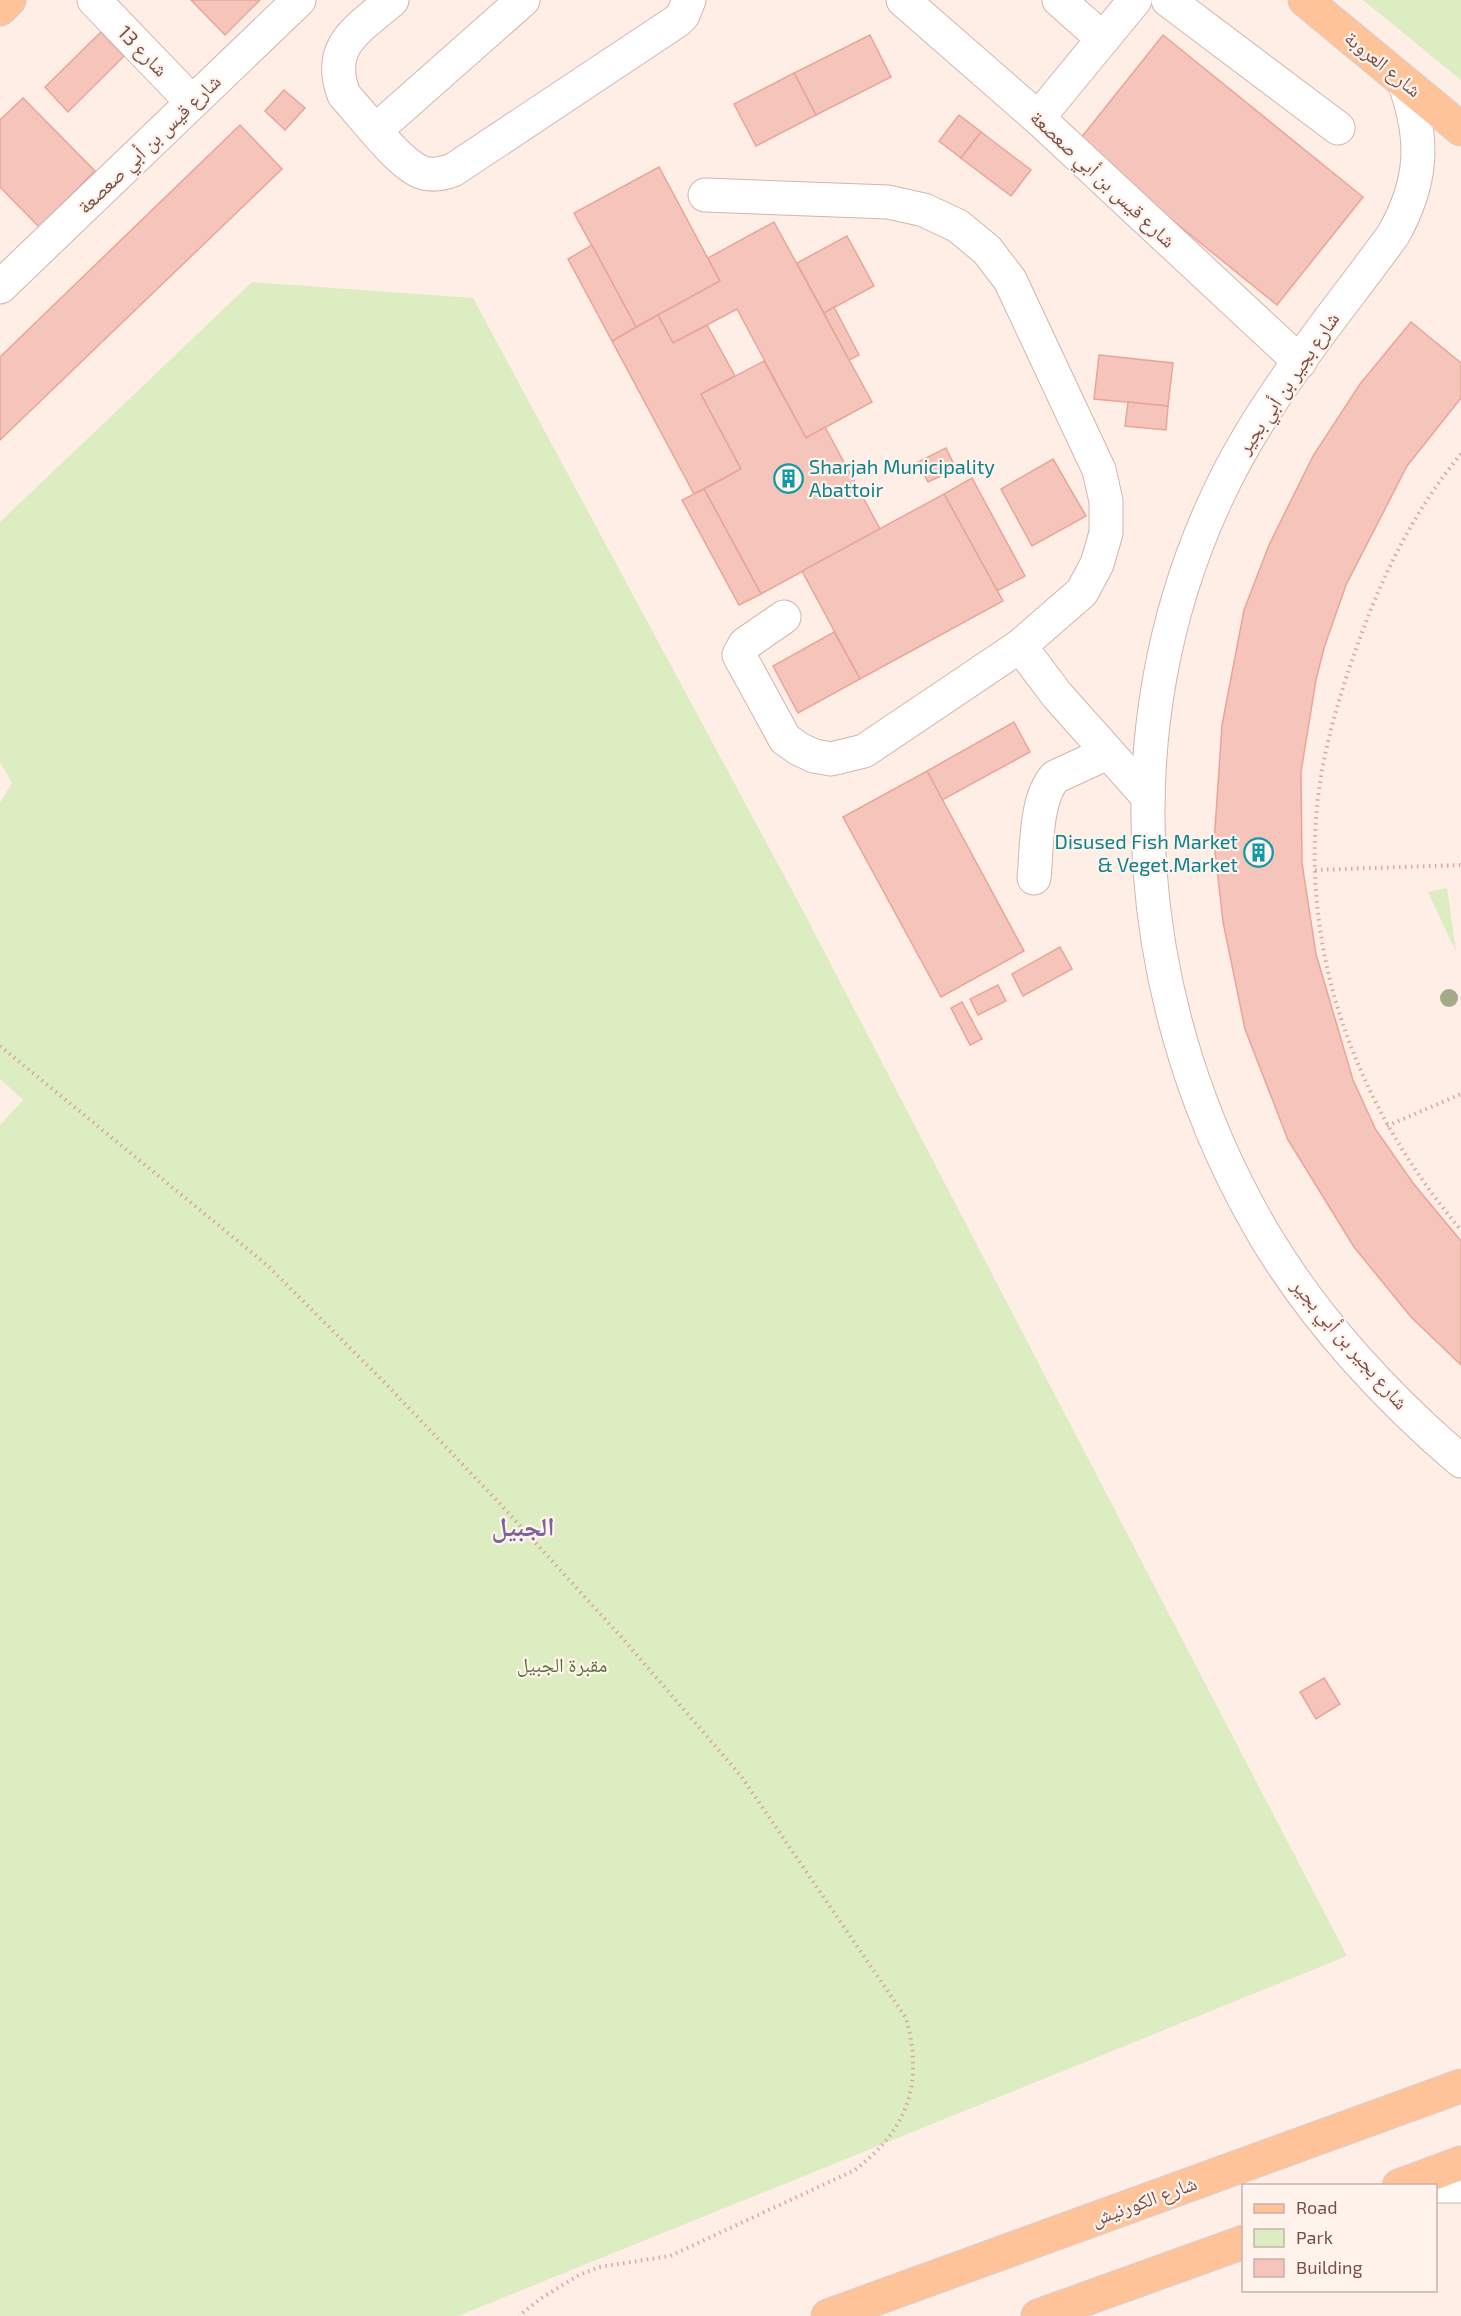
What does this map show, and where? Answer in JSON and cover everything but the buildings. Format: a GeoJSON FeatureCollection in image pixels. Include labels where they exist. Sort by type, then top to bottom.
{"type":"FeatureCollection","features":[{"type":"Feature","properties":{"kind":"main road"},"geometry":{"type":"LineString","coordinates":[[0,9],[9,0]]}},
{"type":"Feature","properties":{"kind":"main road","name":"شارع العروبة"},"geometry":{"type":"LineString","coordinates":[[1305,0],[1461,129]]}},
{"type":"Feature","properties":{"kind":"main road","name":"شارع الكورنيش"},"geometry":{"type":"LineString","coordinates":[[828,2316],[1461,2086]]}},
{"type":"Feature","properties":{"kind":"main road"},"geometry":{"type":"LineString","coordinates":[[1420,2184],[1461,2163]]}},
{"type":"Feature","properties":{"kind":"main road"},"geometry":{"type":"LineString","coordinates":[[1038,2316],[1242,2243]]}},
{"type":"Feature","properties":{"kind":"street","name":"شارع 13"},"geometry":{"type":"LineString","coordinates":[[94,0],[192,102]]}},
{"type":"Feature","properties":{"kind":"street","name":"شارع قيس بن أبي صعصعة"},"geometry":{"type":"LineString","coordinates":[[0,287],[299,0]]}},
{"type":"Feature","properties":{"kind":"street"},"geometry":{"type":"LineString","coordinates":[[392,0],[347,40],[340,52],[337,67],[344,94],[412,168],[432,174],[453,170],[677,21],[683,15],[689,0]]}},
{"type":"Feature","properties":{"kind":"street"},"geometry":{"type":"LineString","coordinates":[[376,130],[524,0]]}},
{"type":"Feature","properties":{"kind":"street","name":"شارع قيس بن أبي صعصعة"},"geometry":{"type":"LineString","coordinates":[[903,0],[1038,117],[1300,362]]}},
{"type":"Feature","properties":{"kind":"street"},"geometry":{"type":"LineString","coordinates":[[1059,0],[1103,39]]}},
{"type":"Feature","properties":{"kind":"street"},"geometry":{"type":"LineString","coordinates":[[1038,117],[1135,0]]}},
{"type":"Feature","properties":{"kind":"street"},"geometry":{"type":"LineString","coordinates":[[1168,0],[1338,128]]}},
{"type":"Feature","properties":{"kind":"street","name":"شارع بجير بن أبي بجير"},"geometry":{"type":"LineString","coordinates":[[1404,82],[1414,115],[1419,148],[1412,194],[1393,235],[1270,404],[1223,485],[1180,591],[1157,693],[1148,796],[1148,848],[1152,900],[1166,992],[1182,1052],[1218,1148],[1267,1239],[1295,1282],[1368,1370],[1461,1461]]}},
{"type":"Feature","properties":{"kind":"street"},"geometry":{"type":"LineString","coordinates":[[705,195],[888,202],[924,210],[958,226],[987,250],[1010,280],[1099,470],[1106,501],[1106,533],[1100,554],[1082,592],[1020,646],[864,751],[831,759],[799,750],[785,739],[740,660],[741,649],[745,644],[784,617]]}},
{"type":"Feature","properties":{"kind":"street"},"geometry":{"type":"LineString","coordinates":[[1020,646],[1107,753],[1148,796]]}},
{"type":"Feature","properties":{"kind":"street"},"geometry":{"type":"LineString","coordinates":[[1034,878],[1042,802],[1048,784],[1055,777],[1107,753]]}},
{"type":"Feature","properties":{"kind":"street"},"geometry":{"type":"LineString","coordinates":[[1437,2185],[1461,2186]]}},
{"type":"Feature","properties":{"kind":"path"},"geometry":{"type":"LineString","coordinates":[[1461,454],[1425,504],[1395,555],[1367,618],[1342,688],[1327,746],[1317,808],[1315,870],[1320,933],[1332,994],[1352,1053],[1387,1126],[1410,1165],[1461,1230]]}},
{"type":"Feature","properties":{"kind":"path"},"geometry":{"type":"LineString","coordinates":[[1315,870],[1461,865]]}},
{"type":"Feature","properties":{"kind":"path"},"geometry":{"type":"LineString","coordinates":[[0,1046],[267,1265],[386,1384],[503,1507],[624,1640],[741,1776],[906,2018],[915,2063],[906,2109],[888,2140],[876,2154],[855,2170],[670,2256],[599,2267],[579,2275],[540,2299],[519,2316]]}},
{"type":"Feature","properties":{"kind":"path"},"geometry":{"type":"LineString","coordinates":[[1387,1126],[1461,1094]]}},
{"type":"Feature","properties":{"kind":"green space"},"geometry":{"type":"Polygon","coordinates":[[[1363,0],[1461,0],[1461,80],[1363,0]]]}},
{"type":"Feature","properties":{"kind":"green space","name":"مقبرة الجبيل"},"geometry":{"type":"Polygon","coordinates":[[[252,282],[473,298],[800,905],[1347,1956],[458,2316],[0,2316],[0,1125],[23,1100],[0,1079],[0,803],[12,783],[0,762],[0,522],[252,282]]]}},
{"type":"Feature","properties":{"kind":"green space"},"geometry":{"type":"Polygon","coordinates":[[[1447,888],[1456,952],[1428,892],[1447,888]]]}},
{"type":"Feature","properties":{"kind":"place","name":"Sharjah Municipality Abattoir"},"geometry":{"type":"Point","coordinates":[788,479]}},
{"type":"Feature","properties":{"kind":"place","name":"Disused Fish Market & Veget.Market"},"geometry":{"type":"Point","coordinates":[1259,853]}},
{"type":"Feature","properties":{"kind":"district","name":"الجبيل"},"geometry":{"type":"Point","coordinates":[523,1527]}}]}
